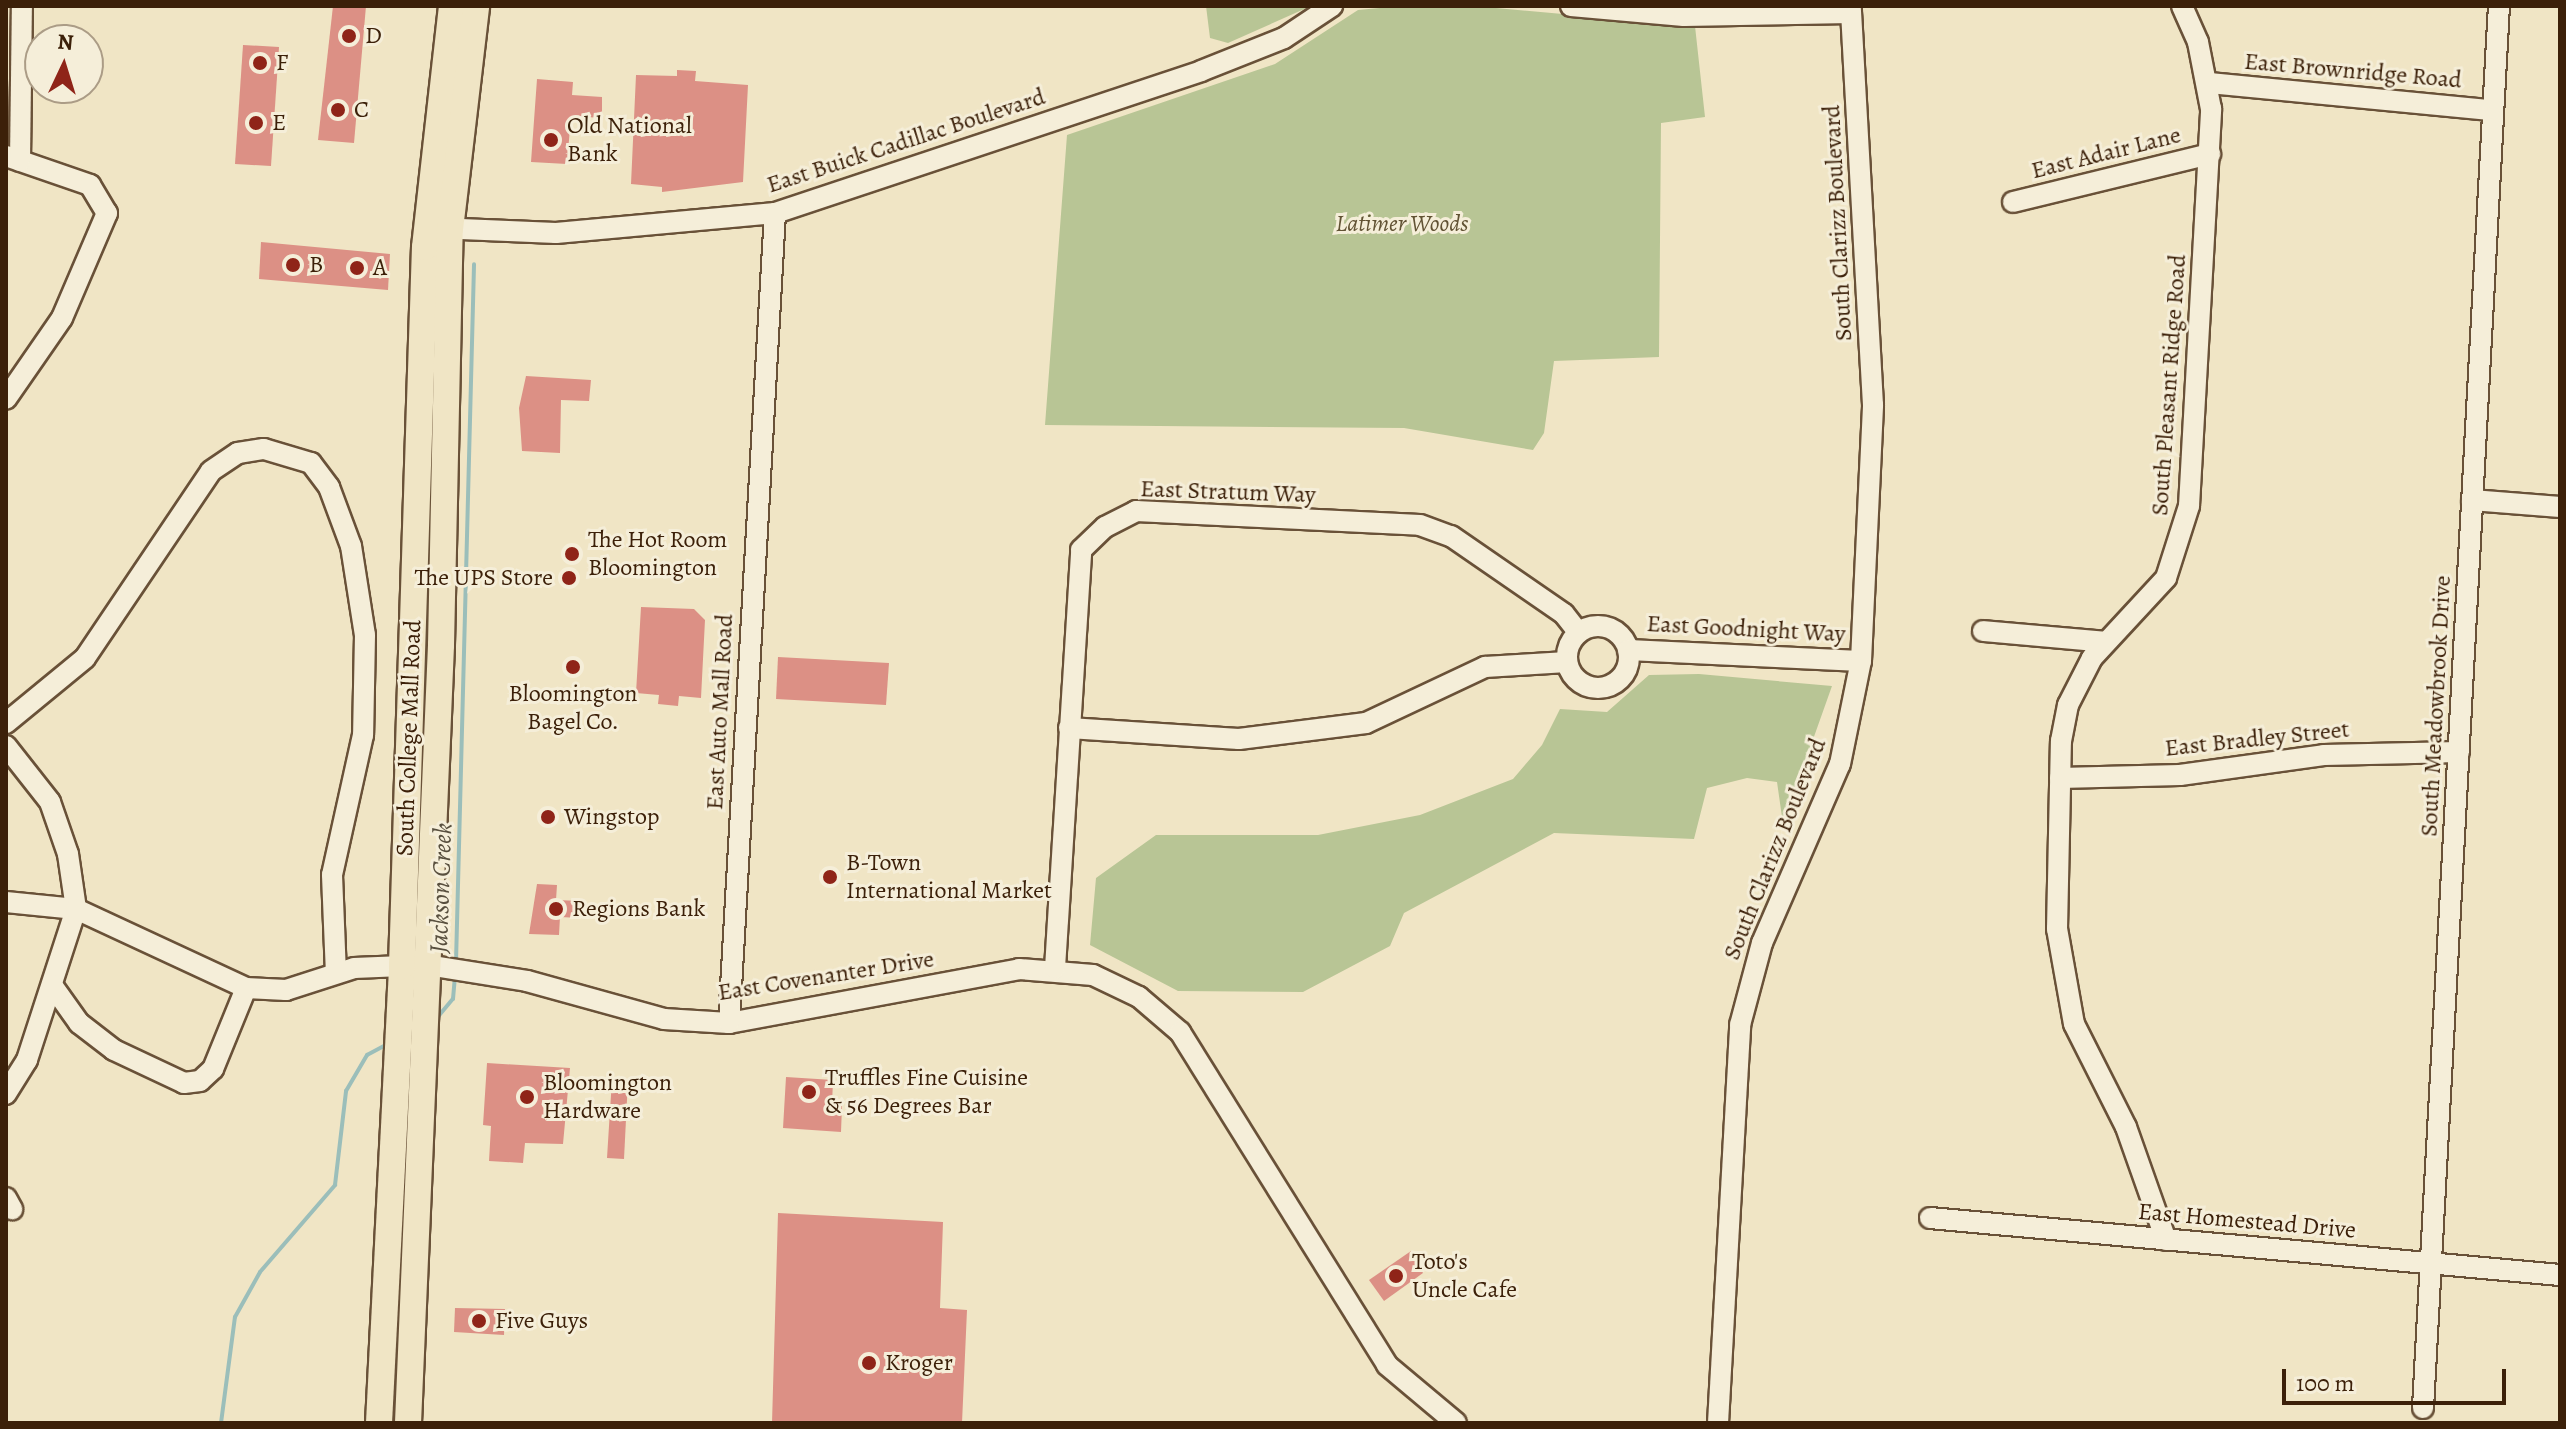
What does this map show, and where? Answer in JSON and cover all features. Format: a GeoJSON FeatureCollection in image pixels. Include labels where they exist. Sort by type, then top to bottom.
{"type":"FeatureCollection","features":[{"type":"Feature","properties":{"kind":"main road","name":"South College Mall Road"},"geometry":{"type":"LineString","coordinates":[[409,1412],[426,1003],[412,642],[452,6]]}},
{"type":"Feature","properties":{"kind":"main road","name":"South College Mall Road"},"geometry":{"type":"LineString","coordinates":[[380,1411],[399,1017],[424,966],[441,645],[438,228],[476,6]]}},
{"type":"Feature","properties":{"kind":"main road"},"geometry":{"type":"LineString","coordinates":[[380,1411],[409,1412]]}},
{"type":"Feature","properties":{"kind":"street"},"geometry":{"type":"LineString","coordinates":[[6,399],[62,318],[107,213],[90,185],[13,159],[22,6]]}},
{"type":"Feature","properties":{"kind":"street","name":"East Buick Cadillac Boulevard"},"geometry":{"type":"LineString","coordinates":[[438,228],[632,230],[775,213],[1201,71],[1284,38],[1332,6]]}},
{"type":"Feature","properties":{"kind":"street"},"geometry":{"type":"LineString","coordinates":[[1571,6],[1684,16],[1851,10]]}},
{"type":"Feature","properties":{"kind":"street","name":"South Pleasant Ridge Road"},"geometry":{"type":"LineString","coordinates":[[2166,1240],[2126,1127],[2066,998],[2057,929],[2060,778],[2068,705],[2085,668],[2166,578],[2187,521],[2210,154],[2209,83],[2182,6]]}},
{"type":"Feature","properties":{"kind":"street","name":"South Meadowbrook Drive"},"geometry":{"type":"LineString","coordinates":[[2423,1408],[2499,6]]}},
{"type":"Feature","properties":{"kind":"street","name":"South Clarizz Boulevard"},"geometry":{"type":"LineString","coordinates":[[1718,1423],[1740,1025],[1762,943],[1840,764],[1861,661],[1873,405],[1851,10]]}},
{"type":"Feature","properties":{"kind":"street","name":"East Brownridge Road"},"geometry":{"type":"LineString","coordinates":[[2209,83],[2491,110]]}},
{"type":"Feature","properties":{"kind":"street","name":"East Adair Lane"},"geometry":{"type":"LineString","coordinates":[[2013,202],[2210,154]]}},
{"type":"Feature","properties":{"kind":"street","name":"East Auto Mall Road"},"geometry":{"type":"LineString","coordinates":[[729,1023],[775,213]]}},
{"type":"Feature","properties":{"kind":"street"},"geometry":{"type":"LineString","coordinates":[[6,723],[85,658],[178,512],[220,464],[264,449],[311,463],[329,487],[348,536],[365,622],[363,735],[332,875],[336,973]]}},
{"type":"Feature","properties":{"kind":"street"},"geometry":{"type":"LineString","coordinates":[[2472,500],[2560,507]]}},
{"type":"Feature","properties":{"kind":"street","name":"East Stratum Way"},"geometry":{"type":"LineString","coordinates":[[1055,968],[1081,550],[1105,527],[1136,511],[1420,525],[1451,536],[1564,614],[1578,632]]}},
{"type":"Feature","properties":{"kind":"street","name":"East Goodnight Way"},"geometry":{"type":"LineString","coordinates":[[1578,632],[1607,627],[1628,650],[1861,661]]}},
{"type":"Feature","properties":{"kind":"street"},"geometry":{"type":"LineString","coordinates":[[1983,631],[2106,642]]}},
{"type":"Feature","properties":{"kind":"street"},"geometry":{"type":"LineString","coordinates":[[1069,728],[1239,739],[1366,723],[1485,667],[1567,662],[1578,632]]}},
{"type":"Feature","properties":{"kind":"street"},"geometry":{"type":"LineString","coordinates":[[412,642],[441,645]]}},
{"type":"Feature","properties":{"kind":"street","name":"East Goodnight Way"},"geometry":{"type":"LineString","coordinates":[[1567,662],[1582,683],[1603,688],[1626,670],[1628,650]]}},
{"type":"Feature","properties":{"kind":"street"},"geometry":{"type":"LineString","coordinates":[[6,746],[50,802],[68,854],[76,909],[27,1060],[6,1094]]}},
{"type":"Feature","properties":{"kind":"street","name":"East Bradley Street"},"geometry":{"type":"LineString","coordinates":[[2060,778],[2180,775],[2339,754],[2459,752]]}},
{"type":"Feature","properties":{"kind":"street","name":"East Covenanter Drive"},"geometry":{"type":"LineString","coordinates":[[6,902],[76,909],[246,988],[286,990],[336,973],[424,966],[467,970],[664,1019],[729,1023],[1019,969],[1055,968],[1127,990],[1180,1032],[1387,1365],[1456,1423]]}},
{"type":"Feature","properties":{"kind":"street"},"geometry":{"type":"LineString","coordinates":[[52,985],[79,1023],[114,1050],[184,1083],[200,1081],[213,1069],[246,988]]}},
{"type":"Feature","properties":{"kind":"street","name":"East Homestead Drive"},"geometry":{"type":"LineString","coordinates":[[1930,1218],[2560,1275]]}},
{"type":"Feature","properties":{"kind":"green space"},"geometry":{"type":"Polygon","coordinates":[[[1206,6],[1311,6],[1228,43],[1210,38],[1206,6]]]}},
{"type":"Feature","properties":{"kind":"green space","name":"Latimer Woods"},"geometry":{"type":"Polygon","coordinates":[[[1401,6],[1474,6],[1695,26],[1705,117],[1661,123],[1659,357],[1554,361],[1544,433],[1533,450],[1404,428],[1045,425],[1067,135],[1275,64],[1358,10],[1401,6]]]}},
{"type":"Feature","properties":{"kind":"green space"},"geometry":{"type":"Polygon","coordinates":[[[1699,674],[1832,686],[1783,824],[1777,782],[1747,778],[1707,788],[1694,839],[1554,833],[1404,913],[1390,946],[1303,992],[1178,991],[1090,945],[1096,878],[1156,835],[1318,835],[1420,815],[1513,779],[1542,745],[1560,709],[1607,712],[1649,675],[1699,674]]]}},
{"type":"Feature","properties":{"kind":"building"},"geometry":{"type":"Polygon","coordinates":[[[333,6],[366,6],[354,143],[318,140],[333,6]]]}},
{"type":"Feature","properties":{"kind":"building"},"geometry":{"type":"Polygon","coordinates":[[[243,45],[279,47],[271,166],[235,164],[243,45]]]}},
{"type":"Feature","properties":{"kind":"building"},"geometry":{"type":"Polygon","coordinates":[[[677,70],[696,71],[695,81],[748,85],[743,182],[662,192],[662,187],[631,184],[636,75],[677,76],[677,70]]]}},
{"type":"Feature","properties":{"kind":"building","name":"Old National Bank"},"geometry":{"type":"Polygon","coordinates":[[[537,79],[573,82],[572,95],[602,97],[602,118],[571,116],[567,164],[531,162],[537,79]]]}},
{"type":"Feature","properties":{"kind":"building"},"geometry":{"type":"Polygon","coordinates":[[[261,242],[390,254],[388,290],[259,279],[261,242]]]}},
{"type":"Feature","properties":{"kind":"building"},"geometry":{"type":"Polygon","coordinates":[[[526,376],[591,380],[589,401],[561,400],[560,453],[522,451],[519,408],[526,376]]]}},
{"type":"Feature","properties":{"kind":"building"},"geometry":{"type":"Polygon","coordinates":[[[641,607],[694,609],[705,620],[701,698],[679,696],[678,706],[658,704],[659,695],[636,693],[641,607]]]}},
{"type":"Feature","properties":{"kind":"building"},"geometry":{"type":"Polygon","coordinates":[[[778,657],[889,663],[886,705],[776,699],[778,657]]]}},
{"type":"Feature","properties":{"kind":"building","name":"Regions Bank"},"geometry":{"type":"Polygon","coordinates":[[[537,884],[557,885],[556,900],[581,901],[580,918],[560,917],[559,935],[529,934],[537,884]]]}},
{"type":"Feature","properties":{"kind":"building","name":"Bloomington Hardware"},"geometry":{"type":"Polygon","coordinates":[[[487,1063],[570,1068],[563,1144],[525,1143],[523,1163],[489,1161],[491,1126],[483,1125],[487,1063]]]}},
{"type":"Feature","properties":{"kind":"building","name":"Truffles Fine Cuisine & 56 Degrees Bar"},"geometry":{"type":"Polygon","coordinates":[[[786,1077],[833,1080],[832,1105],[842,1106],[841,1132],[783,1128],[786,1077]]]}},
{"type":"Feature","properties":{"kind":"building"},"geometry":{"type":"Polygon","coordinates":[[[612,1079],[628,1080],[624,1159],[607,1158],[612,1079]]]}},
{"type":"Feature","properties":{"kind":"building","name":"Kroger"},"geometry":{"type":"Polygon","coordinates":[[[778,1213],[943,1222],[940,1308],[967,1310],[962,1423],[772,1423],[778,1213]]]}},
{"type":"Feature","properties":{"kind":"building","name":"Toto's Uncle Cafe"},"geometry":{"type":"Polygon","coordinates":[[[1411,1251],[1423,1273],[1384,1301],[1369,1280],[1411,1251]]]}},
{"type":"Feature","properties":{"kind":"building","name":"Five Guys"},"geometry":{"type":"Polygon","coordinates":[[[455,1308],[505,1309],[504,1335],[454,1332],[455,1308]]]}},
{"type":"Feature","properties":{"kind":"waterway","name":"Jackson Creek"},"geometry":{"type":"LineString","coordinates":[[456,962],[474,264]]}},
{"type":"Feature","properties":{"kind":"waterway","name":"Jackson Creek"},"geometry":{"type":"LineString","coordinates":[[436,1019],[453,999],[455,974]]}},
{"type":"Feature","properties":{"kind":"waterway","name":"Jackson Creek"},"geometry":{"type":"LineString","coordinates":[[221,1423],[235,1317],[260,1272],[335,1185],[346,1091],[367,1055],[390,1043]]}},
{"type":"Feature","properties":{"kind":"place","name":"D"},"geometry":{"type":"Point","coordinates":[349,36]}},
{"type":"Feature","properties":{"kind":"place","name":"F"},"geometry":{"type":"Point","coordinates":[260,63]}},
{"type":"Feature","properties":{"kind":"place","name":"C"},"geometry":{"type":"Point","coordinates":[338,110]}},
{"type":"Feature","properties":{"kind":"place","name":"E"},"geometry":{"type":"Point","coordinates":[256,123]}},
{"type":"Feature","properties":{"kind":"place","name":"Old National Bank"},"geometry":{"type":"Point","coordinates":[551,140]}},
{"type":"Feature","properties":{"kind":"place","name":"B"},"geometry":{"type":"Point","coordinates":[293,265]}},
{"type":"Feature","properties":{"kind":"place","name":"A"},"geometry":{"type":"Point","coordinates":[357,268]}},
{"type":"Feature","properties":{"kind":"place","name":"The Hot Room Bloomington"},"geometry":{"type":"Point","coordinates":[572,554]}},
{"type":"Feature","properties":{"kind":"place","name":"The UPS Store"},"geometry":{"type":"Point","coordinates":[569,578]}},
{"type":"Feature","properties":{"kind":"place","name":"Bloomington Bagel Co."},"geometry":{"type":"Point","coordinates":[573,667]}},
{"type":"Feature","properties":{"kind":"place","name":"Wingstop"},"geometry":{"type":"Point","coordinates":[548,817]}},
{"type":"Feature","properties":{"kind":"place","name":"B-Town International Market"},"geometry":{"type":"Point","coordinates":[830,877]}},
{"type":"Feature","properties":{"kind":"place","name":"Regions Bank"},"geometry":{"type":"Point","coordinates":[556,909]}},
{"type":"Feature","properties":{"kind":"place","name":"Truffles Fine Cuisine & 56 Degrees Bar"},"geometry":{"type":"Point","coordinates":[809,1092]}},
{"type":"Feature","properties":{"kind":"place","name":"Bloomington Hardware"},"geometry":{"type":"Point","coordinates":[527,1097]}},
{"type":"Feature","properties":{"kind":"place","name":"Toto's Uncle Cafe"},"geometry":{"type":"Point","coordinates":[1396,1276]}},
{"type":"Feature","properties":{"kind":"place","name":"Five Guys"},"geometry":{"type":"Point","coordinates":[479,1321]}},
{"type":"Feature","properties":{"kind":"place","name":"Kroger"},"geometry":{"type":"Point","coordinates":[869,1363]}}]}
